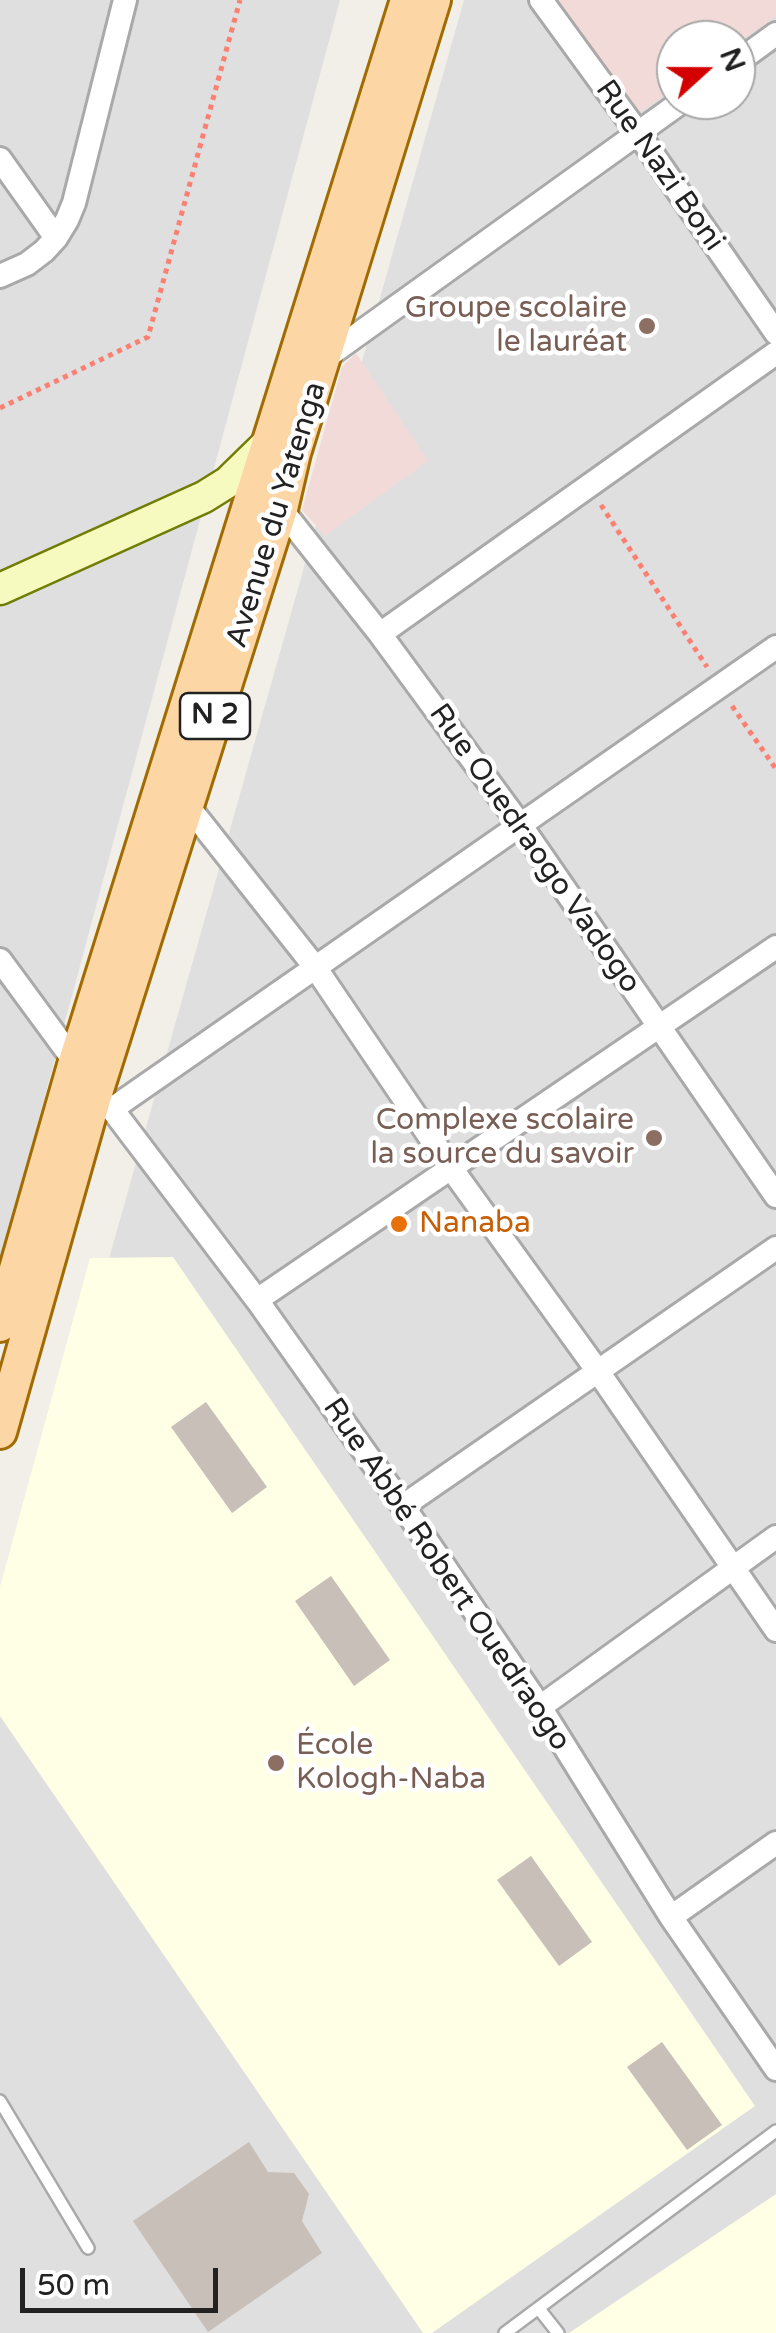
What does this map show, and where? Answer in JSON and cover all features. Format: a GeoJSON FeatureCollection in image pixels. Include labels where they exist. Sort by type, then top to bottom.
{"type":"FeatureCollection","features":[{"type":"Feature","properties":{"kind":"main road","name":"Avenue du Yatenga"},"geometry":{"type":"LineString","coordinates":[[0,1324],[75,1062],[407,0]]}},
{"type":"Feature","properties":{"kind":"main road","name":"Avenue du Yatenga"},"geometry":{"type":"LineString","coordinates":[[0,1432],[104,1103],[186,806],[281,509],[294,453],[434,0]]}},
{"type":"Feature","properties":{"kind":"street"},"geometry":{"type":"LineString","coordinates":[[0,276],[44,251],[56,238],[74,203],[126,0]]}},
{"type":"Feature","properties":{"kind":"street","name":"Rue Nazi Boni"},"geometry":{"type":"LineString","coordinates":[[541,0],[776,332]]}},
{"type":"Feature","properties":{"kind":"street"},"geometry":{"type":"LineString","coordinates":[[324,358],[656,120]]}},
{"type":"Feature","properties":{"kind":"street"},"geometry":{"type":"LineString","coordinates":[[0,159],[56,238]]}},
{"type":"Feature","properties":{"kind":"street"},"geometry":{"type":"LineString","coordinates":[[380,634],[776,353]]}},
{"type":"Feature","properties":{"kind":"street"},"geometry":{"type":"LineString","coordinates":[[0,589],[204,497],[228,482],[269,442]]}},
{"type":"Feature","properties":{"kind":"street"},"geometry":{"type":"LineString","coordinates":[[204,497],[222,495],[232,502],[238,512],[240,531]]}},
{"type":"Feature","properties":{"kind":"street","name":"Rue Ouedraogo Vadogo"},"geometry":{"type":"LineString","coordinates":[[281,509],[380,634],[521,826],[776,1196]]}},
{"type":"Feature","properties":{"kind":"street"},"geometry":{"type":"LineString","coordinates":[[104,1103],[315,968],[776,647]]}},
{"type":"Feature","properties":{"kind":"street"},"geometry":{"type":"LineString","coordinates":[[186,806],[315,968],[776,1630]]}},
{"type":"Feature","properties":{"kind":"street"},"geometry":{"type":"LineString","coordinates":[[257,1300],[776,947]]}},
{"type":"Feature","properties":{"kind":"street","name":"Rue Abbé Robert Ouedraogo"},"geometry":{"type":"LineString","coordinates":[[0,960],[104,1103],[257,1300],[402,1506],[540,1707],[671,1917],[776,2070]]}},
{"type":"Feature","properties":{"kind":"street"},"geometry":{"type":"LineString","coordinates":[[402,1506],[776,1248]]}},
{"type":"Feature","properties":{"kind":"street"},"geometry":{"type":"LineString","coordinates":[[540,1707],[776,1536]]}},
{"type":"Feature","properties":{"kind":"street"},"geometry":{"type":"LineString","coordinates":[[671,1917],[776,1843]]}},
{"type":"Feature","properties":{"kind":"lane"},"geometry":{"type":"LineString","coordinates":[[0,2102],[88,2248]]}},
{"type":"Feature","properties":{"kind":"lane"},"geometry":{"type":"LineString","coordinates":[[505,2333],[776,2131]]}},
{"type":"Feature","properties":{"kind":"lane"},"geometry":{"type":"LineString","coordinates":[[540,2309],[558,2333]]}},
{"type":"Feature","properties":{"kind":"path"},"geometry":{"type":"LineString","coordinates":[[0,408],[148,337],[240,0]]}},
{"type":"Feature","properties":{"kind":"path"},"geometry":{"type":"LineString","coordinates":[[588,486],[776,769]]}},
{"type":"Feature","properties":{"kind":"shaded area"},"geometry":{"type":"Polygon","coordinates":[[[0,0],[340,0],[0,1263],[0,0]]]}},
{"type":"Feature","properties":{"kind":"shaded area"},"geometry":{"type":"Polygon","coordinates":[[[464,0],[776,0],[776,2333],[0,2333],[0,1645],[464,0]]]}},
{"type":"Feature","properties":{"kind":"shaded area"},"geometry":{"type":"Polygon","coordinates":[[[550,0],[776,0],[776,16],[756,30],[756,20],[656,20],[656,101],[632,118],[550,0]]]}},
{"type":"Feature","properties":{"kind":"shaded area"},"geometry":{"type":"Polygon","coordinates":[[[356,353],[428,461],[325,536],[302,510],[342,367],[356,353]]]}},
{"type":"Feature","properties":{"kind":"shaded area","name":"École Kologh-Naba"},"geometry":{"type":"Polygon","coordinates":[[[173,1257],[755,2106],[432,2333],[423,2333],[0,1716],[0,1587],[90,1258],[173,1257]]]}},
{"type":"Feature","properties":{"kind":"shaded area"},"geometry":{"type":"Polygon","coordinates":[[[776,2194],[776,2333],[569,2333],[776,2194]]]}},
{"type":"Feature","properties":{"kind":"building"},"geometry":{"type":"Polygon","coordinates":[[[206,1402],[267,1487],[232,1513],[171,1427],[206,1402]]]}},
{"type":"Feature","properties":{"kind":"building"},"geometry":{"type":"Polygon","coordinates":[[[331,1576],[390,1660],[354,1686],[295,1601],[331,1576]]]}},
{"type":"Feature","properties":{"kind":"building"},"geometry":{"type":"Polygon","coordinates":[[[531,1856],[592,1942],[559,1966],[497,1880],[531,1856]]]}},
{"type":"Feature","properties":{"kind":"building"},"geometry":{"type":"Polygon","coordinates":[[[662,2042],[722,2125],[687,2150],[627,2067],[662,2042]]]}},
{"type":"Feature","properties":{"kind":"building"},"geometry":{"type":"Polygon","coordinates":[[[249,2142],[268,2172],[294,2173],[309,2194],[302,2221],[322,2253],[208,2332],[133,2221],[249,2142]]]}},
{"type":"Feature","properties":{"kind":"place","name":"Groupe scolaire le lauréat"},"geometry":{"type":"Point","coordinates":[647,326]}},
{"type":"Feature","properties":{"kind":"place","name":"Complexe scolaire la source du savoir"},"geometry":{"type":"Point","coordinates":[654,1138]}},
{"type":"Feature","properties":{"kind":"place","name":"Nanaba"},"geometry":{"type":"Point","coordinates":[399,1224]}},
{"type":"Feature","properties":{"kind":"place","name":"École Kologh-Naba"},"geometry":{"type":"Point","coordinates":[276,1763]}}]}
